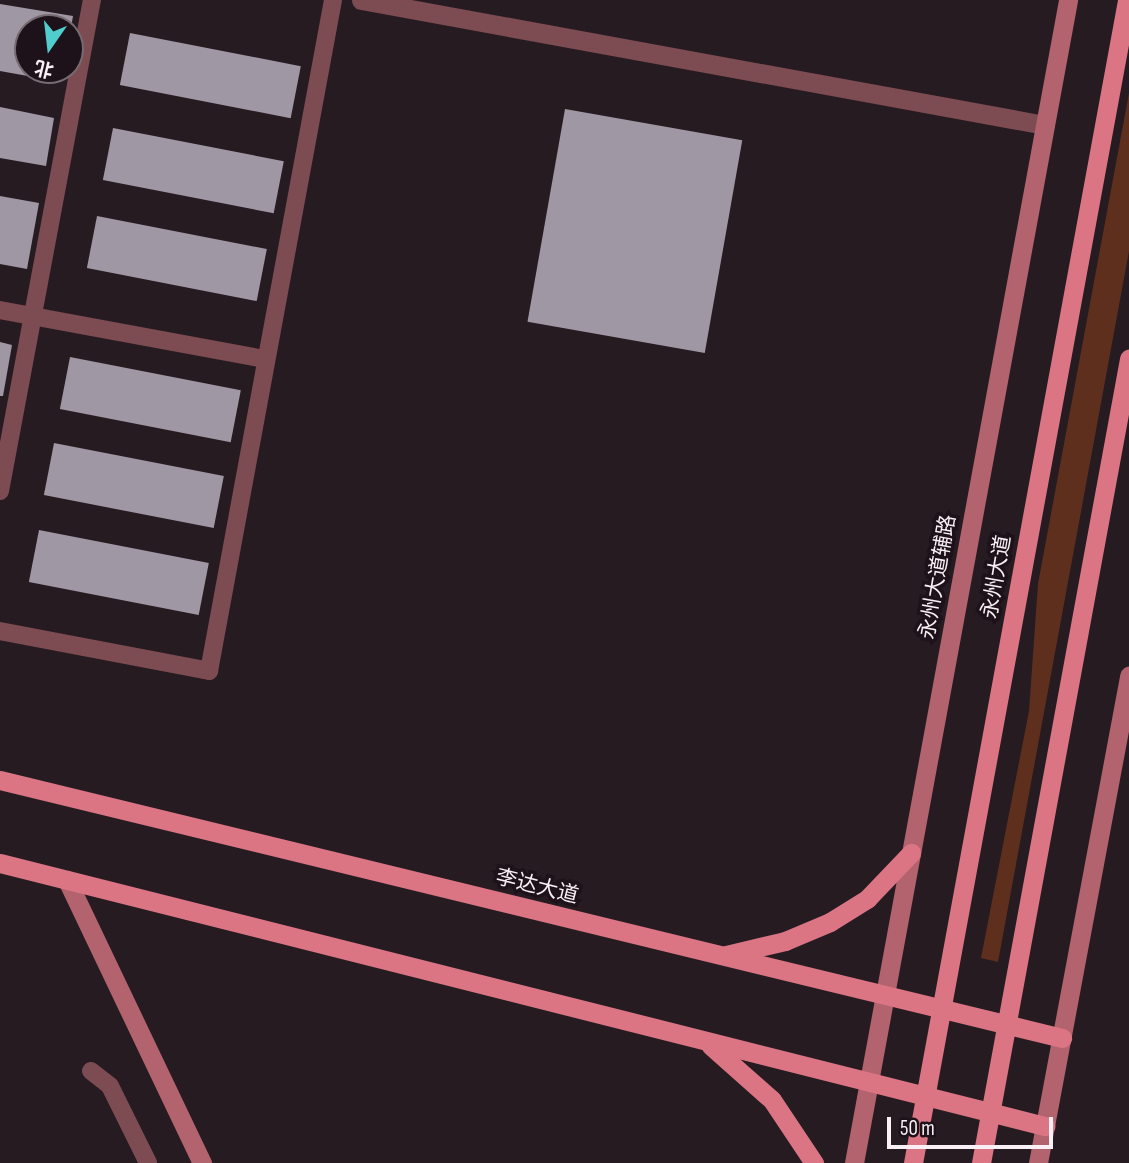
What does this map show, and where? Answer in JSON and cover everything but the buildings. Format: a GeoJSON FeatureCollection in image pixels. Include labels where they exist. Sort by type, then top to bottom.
{"type":"FeatureCollection","features":[{"type":"Feature","properties":{"kind":"main road","name":"永州大道辅路"},"geometry":{"type":"LineString","coordinates":[[853,1163],[1068,0]]}},
{"type":"Feature","properties":{"kind":"main road","name":"永州大道"},"geometry":{"type":"LineString","coordinates":[[913,1163],[1127,0]]}},
{"type":"Feature","properties":{"kind":"main road"},"geometry":{"type":"LineString","coordinates":[[981,1163],[1129,359]]}},
{"type":"Feature","properties":{"kind":"main road"},"geometry":{"type":"LineString","coordinates":[[1038,1163],[1129,676]]}},
{"type":"Feature","properties":{"kind":"main road","name":"李达大道"},"geometry":{"type":"LineString","coordinates":[[0,780],[1062,1038]]}},
{"type":"Feature","properties":{"kind":"main road"},"geometry":{"type":"LineString","coordinates":[[721,956],[785,941],[830,922],[867,899],[911,853]]}},
{"type":"Feature","properties":{"kind":"main road"},"geometry":{"type":"LineString","coordinates":[[0,863],[868,1084],[1045,1126]]}},
{"type":"Feature","properties":{"kind":"main road"},"geometry":{"type":"LineString","coordinates":[[67,880],[202,1163]]}},
{"type":"Feature","properties":{"kind":"main road"},"geometry":{"type":"LineString","coordinates":[[708,1043],[772,1100],[814,1163]]}},
{"type":"Feature","properties":{"kind":"street"},"geometry":{"type":"LineString","coordinates":[[0,491],[92,0]]}},
{"type":"Feature","properties":{"kind":"street"},"geometry":{"type":"LineString","coordinates":[[0,631],[209,671],[334,0]]}},
{"type":"Feature","properties":{"kind":"street"},"geometry":{"type":"LineString","coordinates":[[361,0],[1045,125]]}},
{"type":"Feature","properties":{"kind":"street"},"geometry":{"type":"LineString","coordinates":[[0,310],[265,359]]}},
{"type":"Feature","properties":{"kind":"street"},"geometry":{"type":"LineString","coordinates":[[91,1070],[110,1086],[148,1163]]}},
{"type":"Feature","properties":{"kind":"shaded area"},"geometry":{"type":"Polygon","coordinates":[[[1129,93],[1129,251],[998,962],[981,958],[1029,711],[1038,584],[1129,93]]]}}]}
